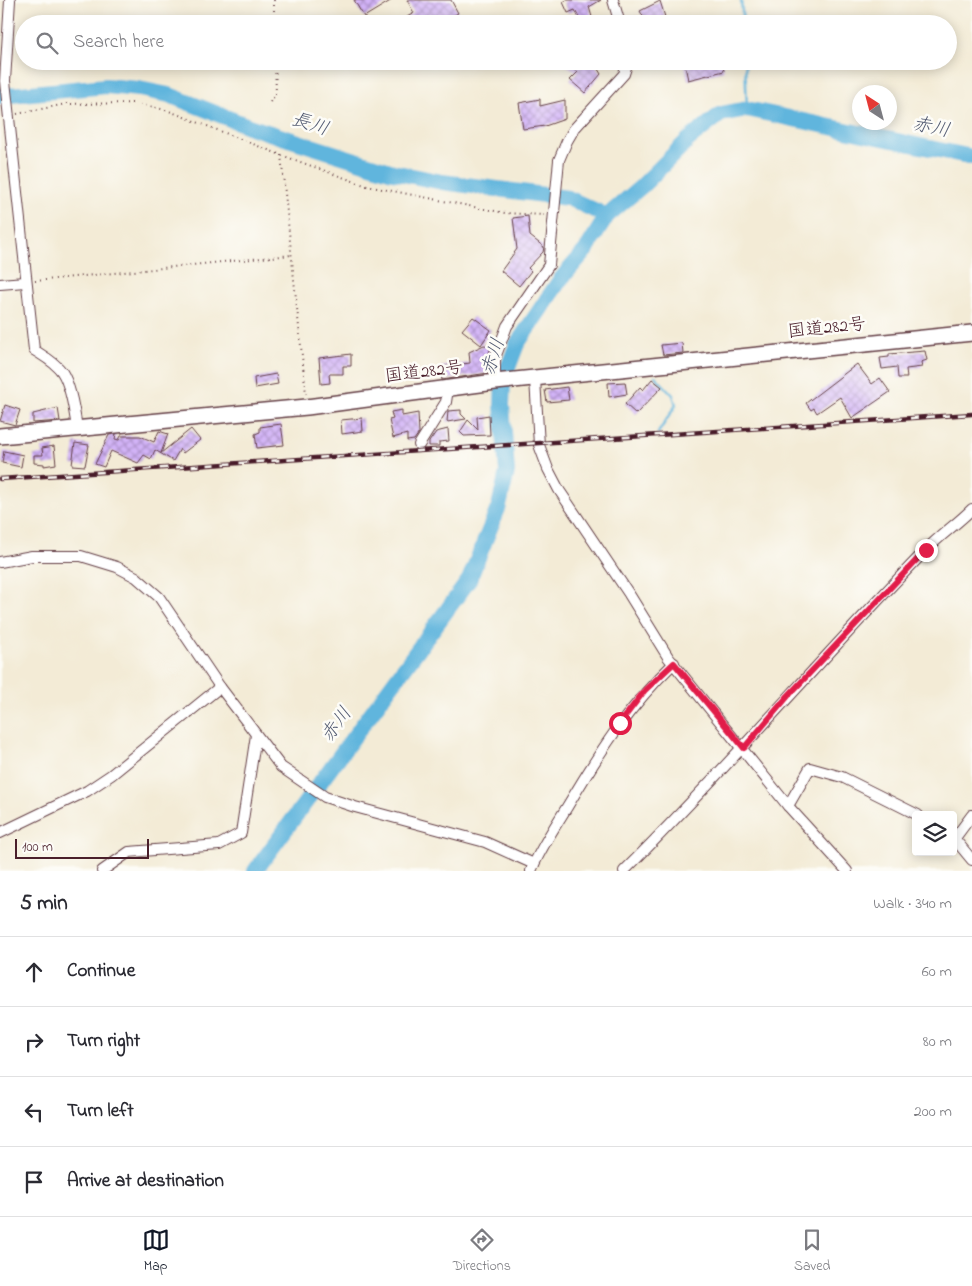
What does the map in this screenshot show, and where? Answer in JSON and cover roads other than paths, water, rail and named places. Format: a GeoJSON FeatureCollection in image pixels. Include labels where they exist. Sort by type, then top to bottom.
{"type":"FeatureCollection","features":[{"type":"Feature","properties":{"kind":"highway","name":"国道282号"},"geometry":{"type":"LineString","coordinates":[[0,436],[307,407],[495,382],[972,333]]}},
{"type":"Feature","properties":{"kind":"street"},"geometry":{"type":"LineString","coordinates":[[10,0],[5,82],[25,282],[34,350],[63,373],[75,413],[77,429]]}},
{"type":"Feature","properties":{"kind":"street"},"geometry":{"type":"LineString","coordinates":[[613,0],[617,15]]}},
{"type":"Feature","properties":{"kind":"street"},"geometry":{"type":"LineString","coordinates":[[495,382],[495,358],[507,326],[549,265],[556,215],[559,160],[574,129],[624,74],[625,70]]}},
{"type":"Feature","properties":{"kind":"street"},"geometry":{"type":"LineString","coordinates":[[0,284],[25,282]]}},
{"type":"Feature","properties":{"kind":"street"},"geometry":{"type":"LineString","coordinates":[[531,379],[539,445],[548,469],[674,663],[744,748],[788,806],[847,871]]}},
{"type":"Feature","properties":{"kind":"street"},"geometry":{"type":"LineString","coordinates":[[419,444],[446,402],[448,389]]}},
{"type":"Feature","properties":{"kind":"street"},"geometry":{"type":"LineString","coordinates":[[624,871],[744,748],[824,657],[926,550],[972,509]]}},
{"type":"Feature","properties":{"kind":"street"},"geometry":{"type":"LineString","coordinates":[[0,562],[32,556],[81,556],[117,567],[136,577],[159,597],[220,687],[281,767],[326,797],[355,807],[485,842],[533,868],[620,723],[645,690],[674,663]]}},
{"type":"Feature","properties":{"kind":"street"},"geometry":{"type":"LineString","coordinates":[[0,833],[87,792],[220,687]]}},
{"type":"Feature","properties":{"kind":"street"},"geometry":{"type":"LineString","coordinates":[[102,871],[129,852],[219,845],[240,833],[256,735]]}},
{"type":"Feature","properties":{"kind":"street"},"geometry":{"type":"LineString","coordinates":[[788,806],[810,768],[842,777],[912,812]]}},
{"type":"Feature","properties":{"kind":"street"},"geometry":{"type":"LineString","coordinates":[[957,834],[972,815]]}},
{"type":"Feature","properties":{"kind":"street"},"geometry":{"type":"LineString","coordinates":[[957,842],[972,860]]}},
{"type":"Feature","properties":{"kind":"waterway"},"geometry":{"type":"LineString","coordinates":[[741,0],[742,15]]}},
{"type":"Feature","properties":{"kind":"waterway"},"geometry":{"type":"LineString","coordinates":[[745,70],[747,109]]}},
{"type":"Feature","properties":{"kind":"waterway","name":"長川"},"geometry":{"type":"LineString","coordinates":[[0,96],[106,86],[139,89],[169,95],[251,127],[393,172],[442,182],[568,198],[607,216]]}},
{"type":"Feature","properties":{"kind":"waterway","name":"赤川"},"geometry":{"type":"LineString","coordinates":[[255,871],[469,580],[499,506],[507,472],[502,405],[503,381],[517,344],[560,280],[586,250],[607,216],[642,186],[688,140],[721,114],[747,109],[972,157]]}},
{"type":"Feature","properties":{"kind":"waterway"},"geometry":{"type":"LineString","coordinates":[[655,376],[673,395],[676,405],[658,433]]}},
{"type":"Feature","properties":{"kind":"railway"},"geometry":{"type":"LineString","coordinates":[[0,479],[972,414]]}}]}
